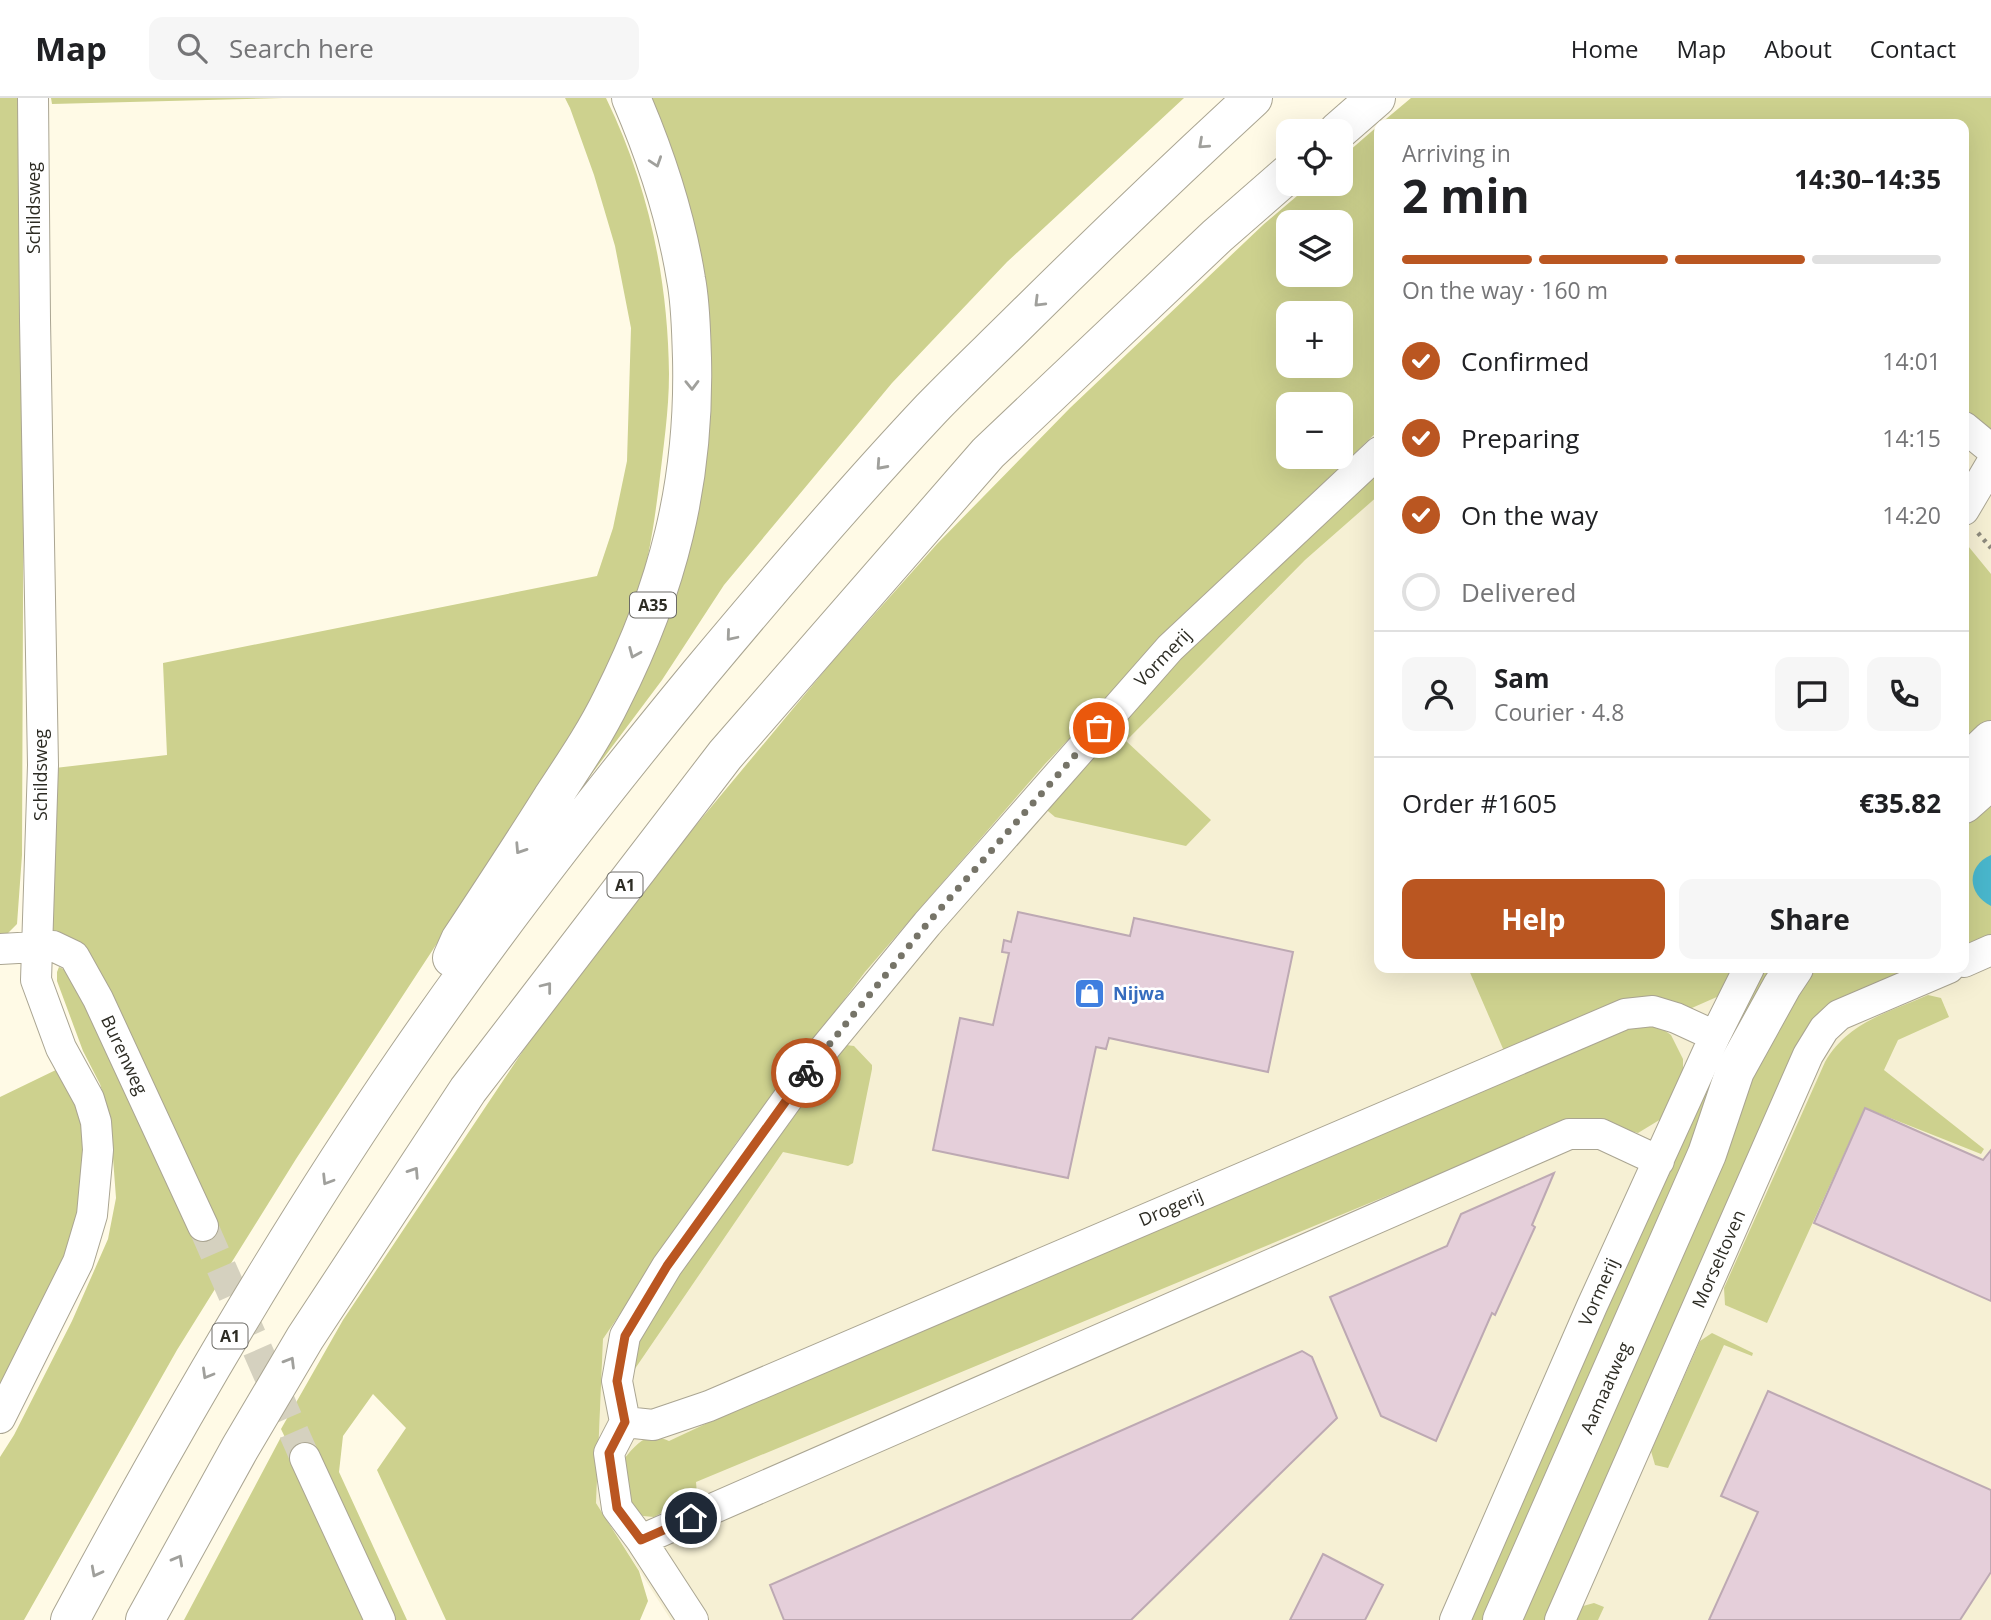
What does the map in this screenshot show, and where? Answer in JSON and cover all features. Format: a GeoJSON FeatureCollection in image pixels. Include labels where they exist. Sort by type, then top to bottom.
{"type":"FeatureCollection","features":[{"type":"Feature","properties":{"kind":"main road","name":"A35"},"geometry":{"type":"LineString","coordinates":[[404,1061],[460,940],[589,741],[611,701],[651,611],[680,513],[689,454],[693,400],[687,281],[658,169],[631,98]]}},
{"type":"Feature","properties":{"kind":"main road","name":"A1"},"geometry":{"type":"LineString","coordinates":[[70,1620],[130,1508],[212,1366],[333,1169],[404,1061],[510,915],[622,768],[772,586],[932,408],[1151,191],[1254,98]]}},
{"type":"Feature","properties":{"kind":"main road"},"geometry":{"type":"LineString","coordinates":[[1352,119],[1376,98]]}},
{"type":"Feature","properties":{"kind":"main road","name":"A1"},"geometry":{"type":"LineString","coordinates":[[145,1620],[304,1338],[468,1090],[725,755],[988,453],[1217,236],[1276,184]]}},
{"type":"Feature","properties":{"kind":"main road"},"geometry":{"type":"LineString","coordinates":[[1969,761],[1991,740]]}},
{"type":"Feature","properties":{"kind":"main road"},"geometry":{"type":"LineString","coordinates":[[1969,800],[1991,780]]}},
{"type":"Feature","properties":{"kind":"main road","name":"Aamaatweg"},"geometry":{"type":"LineString","coordinates":[[1502,1620],[1707,1154],[1735,1071],[1791,973]]}},
{"type":"Feature","properties":{"kind":"main road","name":"Aamaatweg"},"geometry":{"type":"LineString","coordinates":[[1707,1154],[1794,1005],[1818,973]]}},
{"type":"Feature","properties":{"kind":"street","name":"Schildsweg"},"geometry":{"type":"LineString","coordinates":[[0,1418],[78,1262],[92,1215],[99,1150],[96,1122],[89,1099],[61,1048],[36,980],[43,765],[34,320],[33,98]]}},
{"type":"Feature","properties":{"kind":"street"},"geometry":{"type":"LineString","coordinates":[[1969,432],[1991,449]]}},
{"type":"Feature","properties":{"kind":"street","name":"Vormerij"},"geometry":{"type":"LineString","coordinates":[[625,1422],[617,1381],[625,1336],[667,1266],[820,1054],[943,905],[1170,648],[1374,457]]}},
{"type":"Feature","properties":{"kind":"street"},"geometry":{"type":"LineString","coordinates":[[1969,501],[1991,464]]}},
{"type":"Feature","properties":{"kind":"street","name":"Burenweg"},"geometry":{"type":"LineString","coordinates":[[0,949],[53,946],[74,956],[81,965],[202,1226]]}},
{"type":"Feature","properties":{"kind":"street"},"geometry":{"type":"LineString","coordinates":[[1969,960],[1991,950]]}},
{"type":"Feature","properties":{"kind":"street","name":"Vormerij"},"geometry":{"type":"LineString","coordinates":[[1455,1620],[1592,1306],[1746,973]]}},
{"type":"Feature","properties":{"kind":"street","name":"Morseltoven"},"geometry":{"type":"LineString","coordinates":[[1560,1620],[1808,1055],[1824,1029],[1839,1015],[1937,973]]}},
{"type":"Feature","properties":{"kind":"street","name":"Drogerij"},"geometry":{"type":"LineString","coordinates":[[625,1422],[653,1425],[709,1406],[1625,1014],[1653,1011],[1676,1018],[1715,1036]]}},
{"type":"Feature","properties":{"kind":"street"},"geometry":{"type":"LineString","coordinates":[[641,1540],[1569,1135],[1601,1134],[1659,1161]]}},
{"type":"Feature","properties":{"kind":"street"},"geometry":{"type":"LineString","coordinates":[[625,1422],[609,1453],[617,1508],[693,1620]]}},
{"type":"Feature","properties":{"kind":"street"},"geometry":{"type":"LineString","coordinates":[[305,1458],[380,1620]]}},
{"type":"Feature","properties":{"kind":"shaded area"},"geometry":{"type":"Polygon","coordinates":[[[1969,416],[1991,434],[1991,1620],[671,1620],[596,1503],[603,1339],[736,1143],[865,972],[1045,764],[1222,579],[1338,469],[1353,469],[1353,455],[1374,435],[1374,973],[1969,973],[1969,416]]]}},
{"type":"Feature","properties":{"kind":"green space"},"geometry":{"type":"Polygon","coordinates":[[[0,98],[25,98],[22,855],[17,924],[5,936],[0,935],[0,98]]]}},
{"type":"Feature","properties":{"kind":"green space"},"geometry":{"type":"Polygon","coordinates":[[[51,98],[283,98],[52,104],[51,98]]]}},
{"type":"Feature","properties":{"kind":"green space"},"geometry":{"type":"Polygon","coordinates":[[[565,98],[606,98],[621,131],[644,198],[665,302],[669,374],[665,430],[650,543],[641,585],[629,618],[605,672],[568,743],[296,1159],[177,1350],[24,1620],[0,1620],[0,1457],[72,1321],[108,1239],[116,1198],[110,1118],[100,1084],[83,1051],[57,981],[59,967],[68,971],[59,940],[51,927],[55,768],[167,755],[163,663],[597,576],[613,528],[627,461],[631,328],[615,246],[594,175],[565,98]]]}},
{"type":"Feature","properties":{"kind":"green space"},"geometry":{"type":"Polygon","coordinates":[[[645,98],[1184,98],[1007,262],[892,383],[724,585],[662,680],[531,855],[695,471],[645,98]]]}},
{"type":"Feature","properties":{"kind":"green space"},"geometry":{"type":"Polygon","coordinates":[[[1411,98],[1991,98],[1991,434],[1969,416],[1969,119],[1386,119],[1411,98]]]}},
{"type":"Feature","properties":{"kind":"green space"},"geometry":{"type":"Polygon","coordinates":[[[1374,129],[1374,435],[1353,455],[1353,392],[1276,392],[1276,469],[1338,469],[1222,579],[1045,764],[865,972],[736,1143],[603,1339],[596,1503],[639,1571],[648,1601],[640,1620],[446,1620],[377,1470],[406,1428],[373,1394],[343,1436],[339,1472],[407,1620],[184,1620],[281,1437],[291,1450],[281,1429],[343,1320],[561,994],[662,866],[831,663],[937,544],[1070,408],[1276,214],[1276,287],[1353,287],[1353,210],[1280,210],[1297,196],[1353,196],[1353,148],[1374,129]]]}},
{"type":"Feature","properties":{"kind":"green space"},"geometry":{"type":"Polygon","coordinates":[[[1374,470],[1374,499],[1305,560],[1126,741],[1211,820],[1186,846],[1055,817],[1042,806],[1129,706],[1374,470]]]}},
{"type":"Feature","properties":{"kind":"green space"},"geometry":{"type":"Polygon","coordinates":[[[1969,547],[1991,574],[1991,938],[1969,948],[1969,547]]]}},
{"type":"Feature","properties":{"kind":"green space"},"geometry":{"type":"Polygon","coordinates":[[[1470,973],[1733,973],[1719,996],[1685,1011],[1504,1051],[1470,973]]]}},
{"type":"Feature","properties":{"kind":"green space"},"geometry":{"type":"Polygon","coordinates":[[[1758,973],[1910,973],[1839,1003],[1548,1620],[1468,1620],[1758,973]]]}},
{"type":"Feature","properties":{"kind":"green space"},"geometry":{"type":"Polygon","coordinates":[[[1928,995],[1941,998],[1949,1017],[1898,1040],[1884,1070],[1984,1149],[1981,1154],[1865,1108],[1767,1323],[1725,1305],[1724,1288],[1825,1062],[1834,1048],[1870,1020],[1928,995]]]}},
{"type":"Feature","properties":{"kind":"green space"},"geometry":{"type":"Polygon","coordinates":[[[1633,1021],[1657,1025],[1671,1035],[1683,1059],[1683,1076],[1661,1119],[1638,1133],[1611,1126],[1565,1122],[696,1482],[697,1494],[654,1517],[643,1516],[631,1507],[624,1459],[644,1440],[655,1437],[669,1441],[761,1398],[1633,1021]]]}},
{"type":"Feature","properties":{"kind":"green space"},"geometry":{"type":"Polygon","coordinates":[[[846,1045],[854,1046],[872,1065],[853,1163],[848,1166],[783,1152],[628,1379],[626,1364],[664,1296],[846,1045]]]}},
{"type":"Feature","properties":{"kind":"green space"},"geometry":{"type":"Polygon","coordinates":[[[62,1067],[86,1124],[81,1223],[0,1393],[0,1097],[62,1067]]]}},
{"type":"Feature","properties":{"kind":"green space"},"geometry":{"type":"Polygon","coordinates":[[[1712,1333],[1753,1353],[1752,1356],[1724,1345],[1668,1468],[1655,1465],[1651,1451],[1700,1341],[1712,1333]]]}},
{"type":"Feature","properties":{"kind":"green space"},"geometry":{"type":"Polygon","coordinates":[[[1594,1603],[1604,1607],[1598,1620],[1576,1620],[1583,1606],[1594,1603]]]}},
{"type":"Feature","properties":{"kind":"water"},"geometry":{"type":"Polygon","coordinates":[[[1991,855],[1991,906],[1977,895],[1973,880],[1977,866],[1991,855]]]}},
{"type":"Feature","properties":{"kind":"building"},"geometry":{"type":"Polygon","coordinates":[[[1018,912],[1130,936],[1134,918],[1293,952],[1268,1072],[1109,1038],[1106,1049],[1096,1047],[1068,1178],[933,1150],[960,1018],[993,1025],[1009,953],[1002,952],[1004,940],[1011,942],[1018,912]]]}},
{"type":"Feature","properties":{"kind":"building"},"geometry":{"type":"Polygon","coordinates":[[[1865,1108],[1983,1160],[1991,1150],[1991,1301],[1814,1223],[1865,1108]]]}},
{"type":"Feature","properties":{"kind":"building"},"geometry":{"type":"Polygon","coordinates":[[[1554,1173],[1532,1225],[1535,1227],[1495,1315],[1492,1313],[1436,1441],[1381,1416],[1330,1297],[1447,1246],[1461,1214],[1554,1173]]]}},
{"type":"Feature","properties":{"kind":"building"},"geometry":{"type":"Polygon","coordinates":[[[1302,1351],[1312,1357],[1337,1418],[1131,1620],[784,1620],[770,1585],[1302,1351]]]}},
{"type":"Feature","properties":{"kind":"building"},"geometry":{"type":"Polygon","coordinates":[[[1768,1391],[1991,1490],[1991,1572],[1960,1620],[1709,1620],[1758,1512],[1721,1496],[1768,1391]]]}},
{"type":"Feature","properties":{"kind":"building"},"geometry":{"type":"Polygon","coordinates":[[[1323,1554],[1383,1585],[1365,1620],[1290,1620],[1323,1554]]]}},
{"type":"Feature","properties":{"kind":"tunnel"},"geometry":{"type":"LineString","coordinates":[[203,1226],[305,1458]]}},
{"type":"Feature","properties":{"kind":"way so far"},"geometry":{"type":"LineString","coordinates":[[806,1073],[927,924],[1099,728]]}},
{"type":"Feature","properties":{"kind":"place","name":"Nijwa"},"geometry":{"type":"Point","coordinates":[1090,994]}},
{"type":"Feature","properties":{"kind":"route"},"geometry":{"type":"LineString","coordinates":[[691,1518],[641,1540],[617,1508],[609,1453],[625,1422],[617,1381],[625,1336],[667,1266],[806,1073]]}}]}
